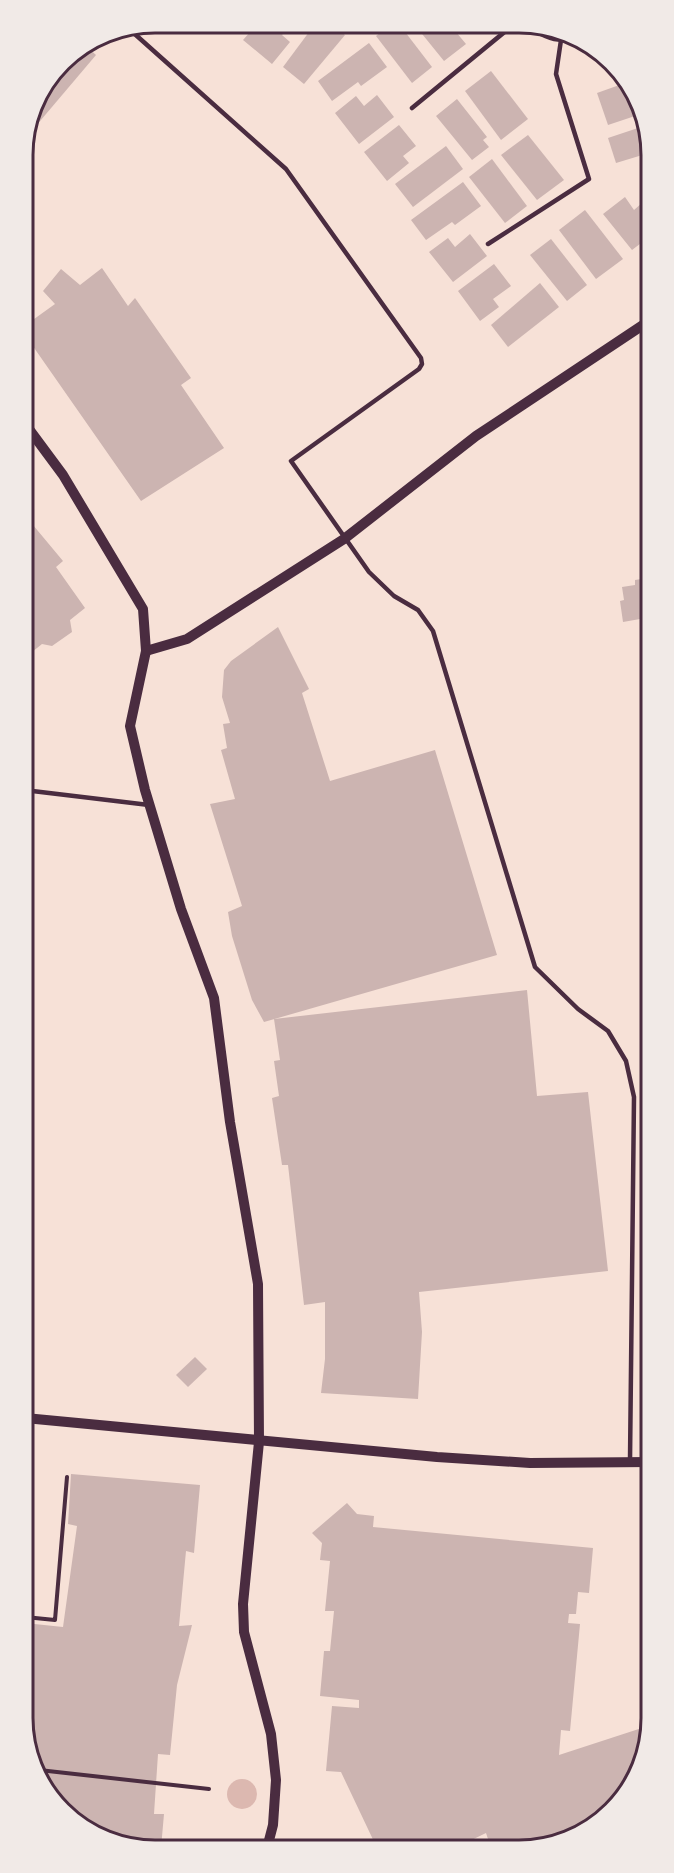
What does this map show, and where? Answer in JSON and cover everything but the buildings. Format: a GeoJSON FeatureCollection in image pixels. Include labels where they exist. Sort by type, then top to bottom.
{"type":"FeatureCollection","features":[{"type":"Feature","properties":{"kind":"street"},"geometry":{"type":"LineString","coordinates":[[146,651],[187,639],[344,539],[476,436],[641,326]]}},
{"type":"Feature","properties":{"kind":"street"},"geometry":{"type":"LineString","coordinates":[[33,434],[63,475],[143,609],[146,651],[129,726],[149,805],[181,909],[214,998],[230,1122],[258,1284],[259,1442],[243,1604],[244,1632],[271,1734],[276,1780],[273,1825],[269,1840]]}},
{"type":"Feature","properties":{"kind":"street"},"geometry":{"type":"LineString","coordinates":[[33,1419],[259,1442],[530,1463],[641,1463]]}},
{"type":"Feature","properties":{"kind":"lane"},"geometry":{"type":"LineString","coordinates":[[412,108],[503,33]]}},
{"type":"Feature","properties":{"kind":"lane"},"geometry":{"type":"LineString","coordinates":[[135,34],[286,170],[421,358],[422,364],[419,369],[291,461],[369,572],[394,597],[418,610],[434,631],[536,967],[578,1009],[608,1030],[626,1061],[634,1097],[630,1464]]}},
{"type":"Feature","properties":{"kind":"lane"},"geometry":{"type":"LineString","coordinates":[[488,244],[589,179],[556,74],[561,40]]}},
{"type":"Feature","properties":{"kind":"lane"},"geometry":{"type":"LineString","coordinates":[[33,791],[149,805]]}},
{"type":"Feature","properties":{"kind":"path"},"geometry":{"type":"LineString","coordinates":[[33,1618],[55,1620],[67,1478]]}},
{"type":"Feature","properties":{"kind":"path"},"geometry":{"type":"LineString","coordinates":[[45,1771],[209,1789]]}},
{"type":"Feature","properties":{"kind":"shaded area"},"geometry":{"type":"Polygon","coordinates":[[[242,1779],[253,1783],[257,1794],[253,1805],[242,1809],[231,1805],[227,1794],[231,1783],[242,1779]]]}}]}
